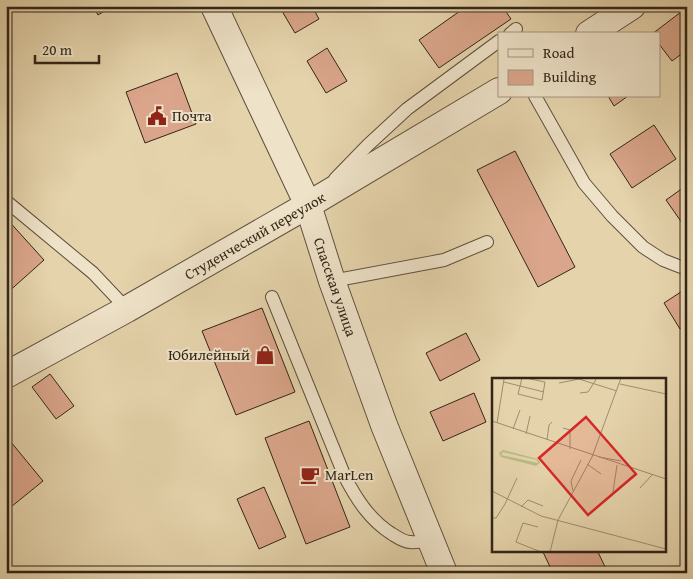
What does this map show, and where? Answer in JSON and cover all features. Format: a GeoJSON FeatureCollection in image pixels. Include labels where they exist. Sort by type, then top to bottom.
{"type":"FeatureCollection","features":[{"type":"Feature","properties":{"kind":"street","name":"Спасская улица"},"geometry":{"type":"LineString","coordinates":[[214,6],[308,206],[332,281],[384,424],[444,573]]}},
{"type":"Feature","properties":{"kind":"street"},"geometry":{"type":"LineString","coordinates":[[592,32],[632,6]]}},
{"type":"Feature","properties":{"kind":"street","name":"Студенческий переулок"},"geometry":{"type":"LineString","coordinates":[[6,375],[308,206],[498,92]]}},
{"type":"Feature","properties":{"kind":"lane"},"geometry":{"type":"LineString","coordinates":[[308,206],[368,145],[407,109],[498,43]]}},
{"type":"Feature","properties":{"kind":"lane"},"geometry":{"type":"LineString","coordinates":[[536,98],[584,183],[612,216],[643,247],[662,260],[681,267]]}},
{"type":"Feature","properties":{"kind":"lane"},"geometry":{"type":"LineString","coordinates":[[6,201],[93,273],[127,309]]}},
{"type":"Feature","properties":{"kind":"lane"},"geometry":{"type":"LineString","coordinates":[[332,281],[444,260],[487,242]]}},
{"type":"Feature","properties":{"kind":"lane"},"geometry":{"type":"LineString","coordinates":[[272,297],[345,477],[355,497],[372,518],[398,538],[409,542],[430,540]]}},
{"type":"Feature","properties":{"kind":"building"},"geometry":{"type":"Polygon","coordinates":[[[93,6],[113,6],[98,15],[93,6]]]}},
{"type":"Feature","properties":{"kind":"building"},"geometry":{"type":"Polygon","coordinates":[[[279,6],[312,6],[319,19],[295,33],[279,6]]]}},
{"type":"Feature","properties":{"kind":"building"},"geometry":{"type":"Polygon","coordinates":[[[467,6],[502,6],[511,19],[439,68],[419,40],[467,6]]]}},
{"type":"Feature","properties":{"kind":"building"},"geometry":{"type":"Polygon","coordinates":[[[681,12],[687,20],[687,50],[672,61],[660,45],[660,32],[655,32],[681,12]]]}},
{"type":"Feature","properties":{"kind":"building"},"geometry":{"type":"Polygon","coordinates":[[[327,48],[347,81],[326,93],[307,61],[327,48]]]}},
{"type":"Feature","properties":{"kind":"building"},"geometry":{"type":"Polygon","coordinates":[[[177,73],[196,124],[145,143],[126,92],[177,73]]]}},
{"type":"Feature","properties":{"kind":"building"},"geometry":{"type":"Polygon","coordinates":[[[609,98],[625,98],[614,106],[609,98]]]}},
{"type":"Feature","properties":{"kind":"building"},"geometry":{"type":"Polygon","coordinates":[[[654,125],[676,159],[632,188],[610,154],[654,125]]]}},
{"type":"Feature","properties":{"kind":"building"},"geometry":{"type":"Polygon","coordinates":[[[515,151],[575,267],[538,287],[477,170],[515,151]]]}},
{"type":"Feature","properties":{"kind":"building"},"geometry":{"type":"Polygon","coordinates":[[[687,185],[687,230],[666,200],[687,185]]]}},
{"type":"Feature","properties":{"kind":"building"},"geometry":{"type":"Polygon","coordinates":[[[6,218],[44,260],[6,294],[6,218]]]}},
{"type":"Feature","properties":{"kind":"building"},"geometry":{"type":"Polygon","coordinates":[[[687,288],[687,325],[680,329],[664,303],[687,288]]]}},
{"type":"Feature","properties":{"kind":"building"},"geometry":{"type":"Polygon","coordinates":[[[262,308],[295,392],[236,415],[202,331],[262,308]]]}},
{"type":"Feature","properties":{"kind":"building"},"geometry":{"type":"Polygon","coordinates":[[[466,333],[480,360],[440,381],[426,353],[466,333]]]}},
{"type":"Feature","properties":{"kind":"building"},"geometry":{"type":"Polygon","coordinates":[[[50,374],[74,406],[56,419],[32,387],[50,374]]]}},
{"type":"Feature","properties":{"kind":"building"},"geometry":{"type":"Polygon","coordinates":[[[474,393],[486,422],[443,441],[430,412],[474,393]]]}},
{"type":"Feature","properties":{"kind":"building"},"geometry":{"type":"Polygon","coordinates":[[[309,421],[350,527],[306,544],[265,438],[309,421]]]}},
{"type":"Feature","properties":{"kind":"building"},"geometry":{"type":"Polygon","coordinates":[[[6,436],[43,481],[6,511],[6,436]]]}},
{"type":"Feature","properties":{"kind":"building"},"geometry":{"type":"Polygon","coordinates":[[[264,487],[286,537],[259,549],[237,499],[264,487]]]}},
{"type":"Feature","properties":{"kind":"building"},"geometry":{"type":"Polygon","coordinates":[[[543,552],[598,552],[608,573],[553,573],[543,552]]]}},
{"type":"Feature","properties":{"kind":"place","name":"Почта"},"geometry":{"type":"Point","coordinates":[157,116]}},
{"type":"Feature","properties":{"kind":"place","name":"Юбилейный"},"geometry":{"type":"Point","coordinates":[265,355]}},
{"type":"Feature","properties":{"kind":"place","name":"MarLen"},"geometry":{"type":"Point","coordinates":[310,475]}}]}
